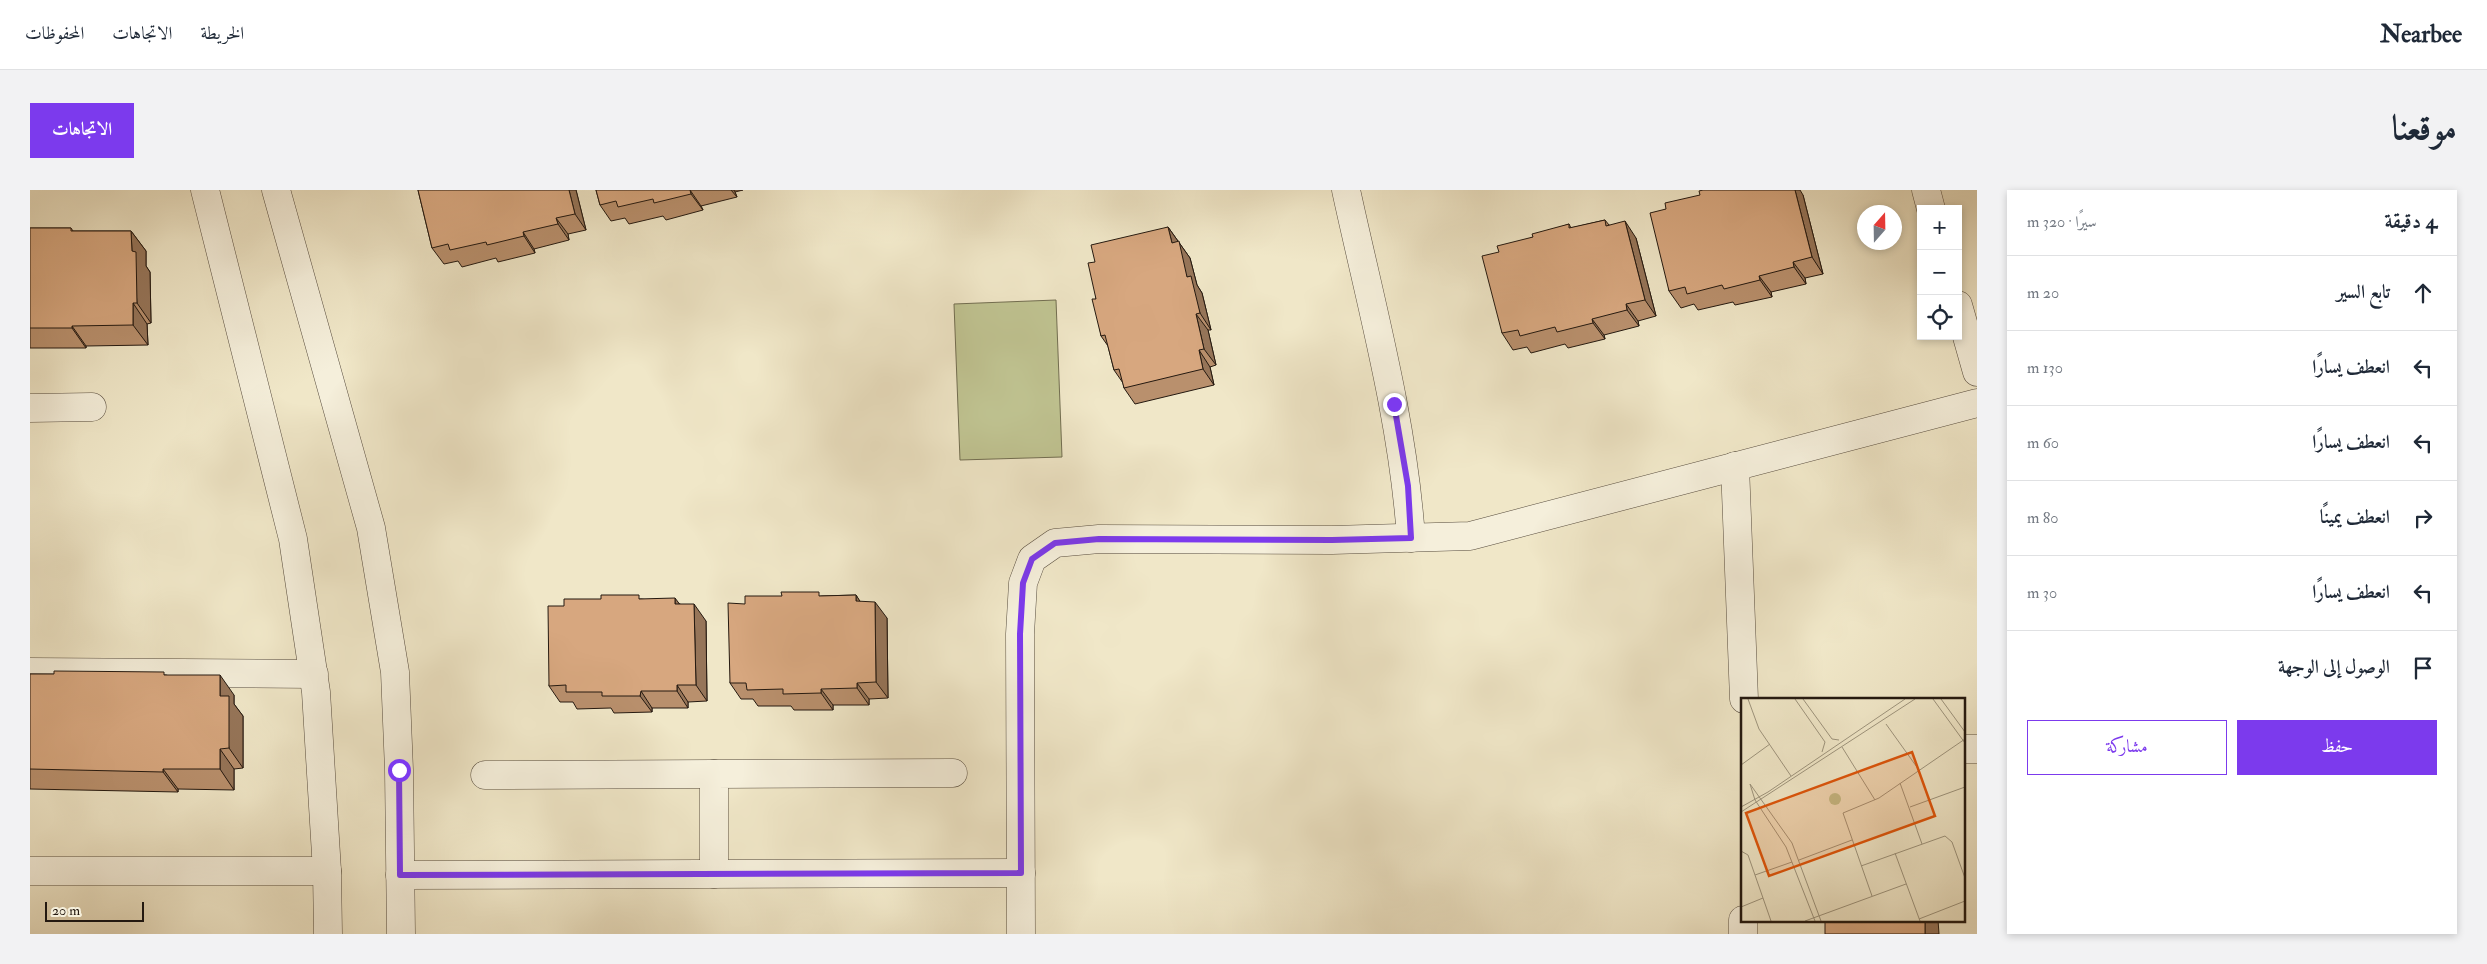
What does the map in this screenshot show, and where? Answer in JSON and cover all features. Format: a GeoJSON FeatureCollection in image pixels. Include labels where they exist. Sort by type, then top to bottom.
{"type":"FeatureCollection","features":[{"type":"Feature","properties":{"kind":"street"},"geometry":{"type":"LineString","coordinates":[[205,190],[293,539],[314,674],[327,871],[328,934]]}},
{"type":"Feature","properties":{"kind":"street"},"geometry":{"type":"LineString","coordinates":[[276,190],[371,528],[395,672],[399,770],[400,934]]}},
{"type":"Feature","properties":{"kind":"street"},"geometry":{"type":"LineString","coordinates":[[1346,190],[1394,404],[1408,486],[1411,538]]}},
{"type":"Feature","properties":{"kind":"street"},"geometry":{"type":"LineString","coordinates":[[1926,190],[1930,205]]}},
{"type":"Feature","properties":{"kind":"street"},"geometry":{"type":"LineString","coordinates":[[1962,319],[1977,372]]}},
{"type":"Feature","properties":{"kind":"street"},"geometry":{"type":"LineString","coordinates":[[1021,934],[1020,634],[1023,583],[1032,559],[1055,543],[1099,539],[1332,540],[1470,536],[1977,403]]}},
{"type":"Feature","properties":{"kind":"street"},"geometry":{"type":"LineString","coordinates":[[30,408],[92,407]]}},
{"type":"Feature","properties":{"kind":"street"},"geometry":{"type":"LineString","coordinates":[[1735,466],[1744,698]]}},
{"type":"Feature","properties":{"kind":"street"},"geometry":{"type":"LineString","coordinates":[[30,672],[314,674]]}},
{"type":"Feature","properties":{"kind":"street"},"geometry":{"type":"LineString","coordinates":[[1964,749],[1977,749]]}},
{"type":"Feature","properties":{"kind":"street"},"geometry":{"type":"LineString","coordinates":[[485,775],[953,773]]}},
{"type":"Feature","properties":{"kind":"street"},"geometry":{"type":"LineString","coordinates":[[714,774],[714,874]]}},
{"type":"Feature","properties":{"kind":"street"},"geometry":{"type":"LineString","coordinates":[[30,871],[327,871]]}},
{"type":"Feature","properties":{"kind":"street"},"geometry":{"type":"LineString","coordinates":[[400,875],[1021,873]]}},
{"type":"Feature","properties":{"kind":"green space"},"geometry":{"type":"Polygon","coordinates":[[[1056,300],[1062,457],[960,460],[954,304],[1056,300]]]}},
{"type":"Feature","properties":{"kind":"building"},"geometry":{"type":"Polygon","coordinates":[[[418,190],[569,190],[575,214],[556,218],[558,224],[523,232],[524,236],[487,245],[486,242],[450,250],[448,244],[432,248],[418,190]]]}},
{"type":"Feature","properties":{"kind":"building"},"geometry":{"type":"Polygon","coordinates":[[[596,190],[690,190],[691,194],[654,203],[653,199],[618,207],[616,201],[600,205],[596,190]]]}},
{"type":"Feature","properties":{"kind":"building"},"geometry":{"type":"Polygon","coordinates":[[[1795,190],[1812,257],[1793,262],[1794,267],[1759,276],[1760,280],[1724,289],[1722,285],[1687,294],[1685,287],[1669,291],[1650,213],[1666,209],[1665,203],[1700,195],[1699,191],[1795,190]]]}},
{"type":"Feature","properties":{"kind":"building"},"geometry":{"type":"Polygon","coordinates":[[[1605,220],[1606,226],[1625,221],[1645,300],[1626,304],[1627,310],[1592,319],[1593,323],[1557,332],[1555,327],[1520,336],[1518,330],[1502,333],[1482,256],[1499,252],[1497,246],[1533,237],[1532,234],[1569,224],[1569,228],[1605,220]]]}},
{"type":"Feature","properties":{"kind":"building"},"geometry":{"type":"Polygon","coordinates":[[[1168,227],[1172,243],[1179,241],[1187,277],[1191,276],[1200,313],[1196,314],[1204,349],[1199,350],[1203,369],[1124,388],[1119,369],[1114,370],[1105,335],[1101,336],[1092,299],[1096,299],[1088,263],[1095,262],[1091,245],[1168,227]]]}},
{"type":"Feature","properties":{"kind":"building"},"geometry":{"type":"Polygon","coordinates":[[[30,228],[71,228],[71,231],[131,231],[132,251],[136,252],[137,303],[133,303],[133,325],[30,328],[30,228]]]}},
{"type":"Feature","properties":{"kind":"building"},"geometry":{"type":"Polygon","coordinates":[[[781,592],[819,592],[819,596],[856,595],[856,601],[875,602],[876,682],[857,683],[857,688],[821,689],[821,693],[783,694],[783,689],[747,690],[746,683],[730,683],[728,603],[745,604],[745,596],[782,596],[781,592]]]}},
{"type":"Feature","properties":{"kind":"building"},"geometry":{"type":"Polygon","coordinates":[[[601,595],[639,595],[639,599],[675,598],[675,604],[694,604],[696,685],[677,685],[677,691],[641,691],[640,696],[602,696],[602,692],[566,692],[566,685],[549,686],[548,606],[564,606],[564,599],[601,599],[601,595]]]}},
{"type":"Feature","properties":{"kind":"building"},"geometry":{"type":"Polygon","coordinates":[[[54,671],[164,672],[164,675],[220,675],[220,696],[229,696],[229,748],[220,749],[220,769],[163,769],[163,772],[30,769],[30,674],[54,674],[54,671]]]}},
{"type":"Feature","properties":{"kind":"building"},"geometry":{"type":"Polygon","coordinates":[[[1825,922],[1925,922],[1925,934],[1825,934],[1825,922]]]}},
{"type":"Feature","properties":{"kind":"route"},"geometry":{"type":"LineString","coordinates":[[399,770],[400,875],[1021,873],[1020,634],[1023,583],[1032,559],[1055,543],[1099,539],[1332,540],[1411,538],[1408,486],[1394,404]]}}]}
